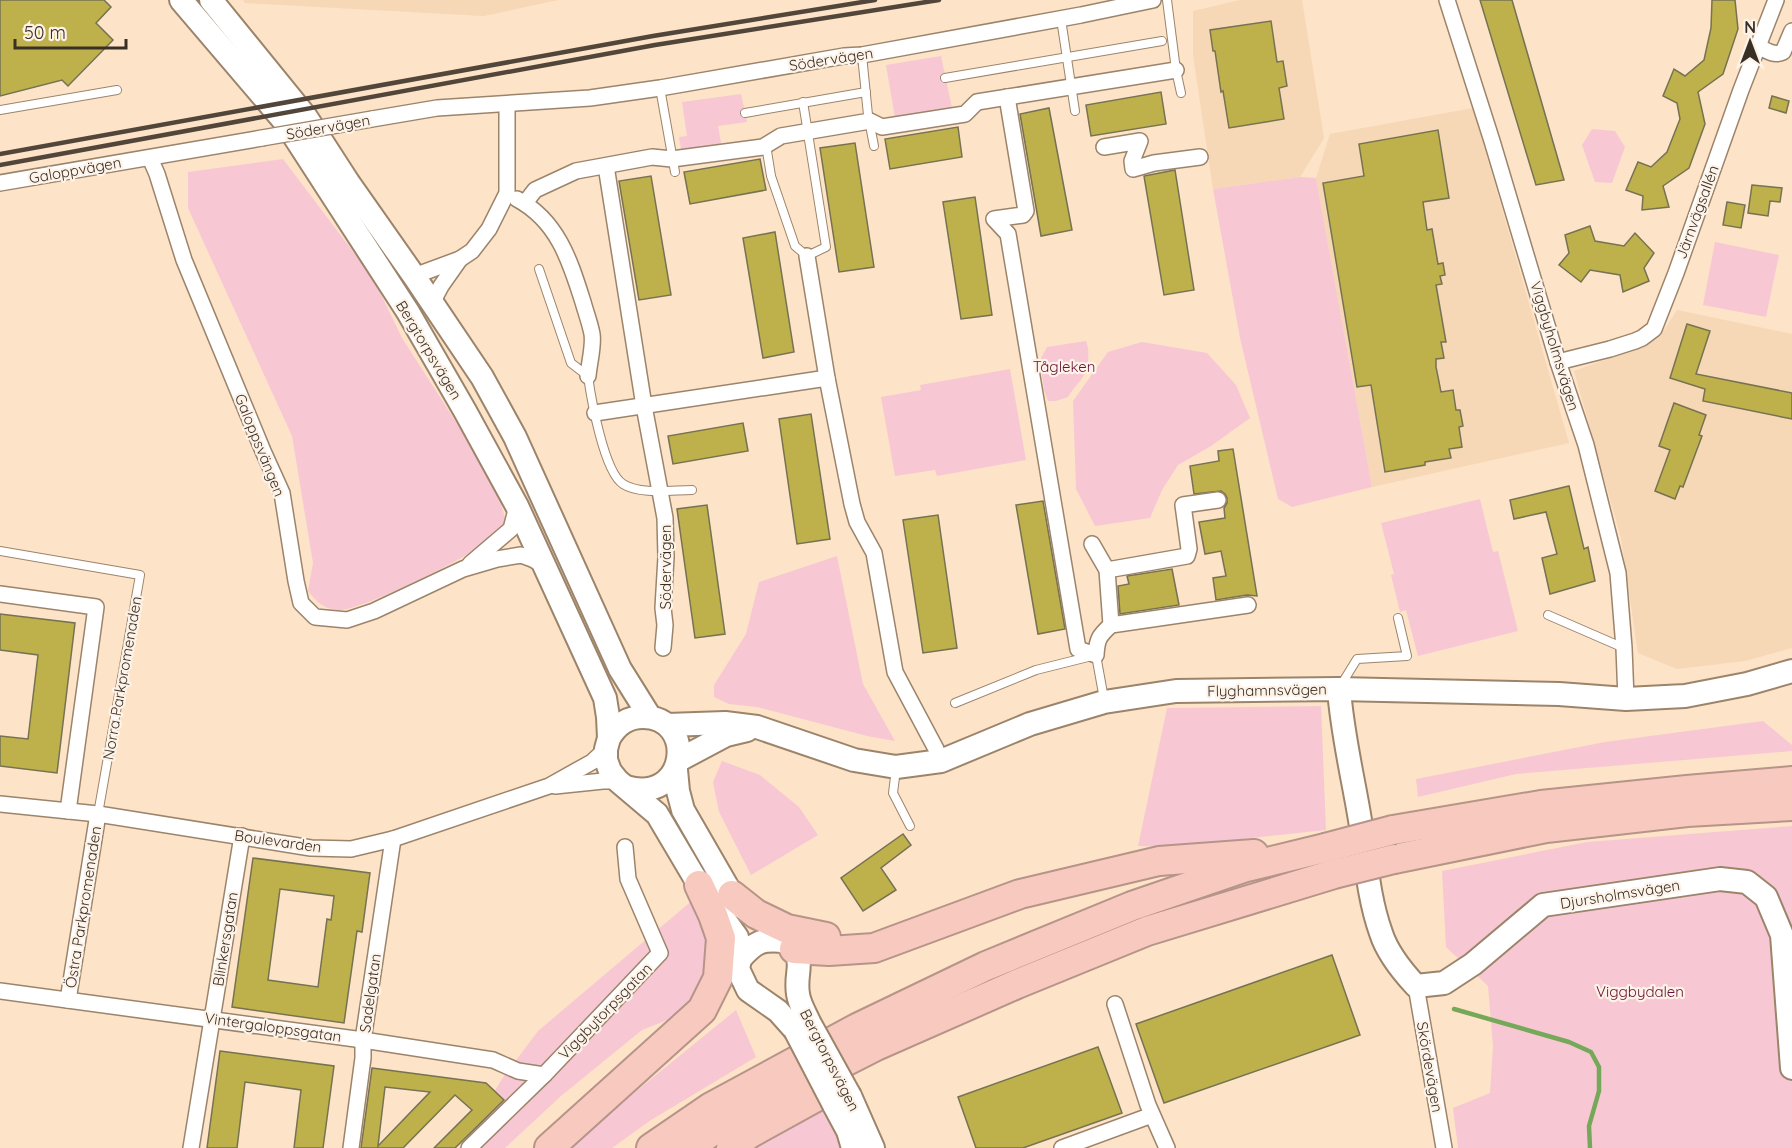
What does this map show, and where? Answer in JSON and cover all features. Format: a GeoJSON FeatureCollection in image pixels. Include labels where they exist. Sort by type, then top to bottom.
{"type":"FeatureCollection","features":[{"type":"Feature","properties":{"kind":"highway"},"geometry":{"type":"LineString","coordinates":[[689,1148],[719,1126],[866,1051],[1017,984],[1329,861],[1393,830],[1541,805],[1792,781]]}},
{"type":"Feature","properties":{"kind":"highway"},"geometry":{"type":"LineString","coordinates":[[789,945],[829,951],[874,948],[1020,894],[1159,861],[1394,859],[1546,828],[1688,812],[1792,806]]}},
{"type":"Feature","properties":{"kind":"highway"},"geometry":{"type":"LineString","coordinates":[[651,1148],[711,1107],[857,1028],[986,966],[1132,906],[1243,868],[1329,861]]}},
{"type":"Feature","properties":{"kind":"highway"},"geometry":{"type":"LineString","coordinates":[[549,1148],[702,1010],[718,978],[721,938],[699,885]]}},
{"type":"Feature","properties":{"kind":"highway"},"geometry":{"type":"LineString","coordinates":[[732,895],[756,914],[787,929],[830,938],[903,938]]}},
{"type":"Feature","properties":{"kind":"highway"},"geometry":{"type":"LineString","coordinates":[[603,1099],[670,1049],[710,1014],[728,991],[739,964]]}},
{"type":"Feature","properties":{"kind":"highway"},"geometry":{"type":"LineString","coordinates":[[731,1148],[749,1134],[1017,984]]}},
{"type":"Feature","properties":{"kind":"main road","name":"Bergtorpsvägen"},"geometry":{"type":"LineString","coordinates":[[181,0],[285,122],[408,312],[518,506],[605,698],[608,717],[606,760],[610,771],[657,814],[699,885],[737,937],[739,964],[748,990],[802,1026]]}},
{"type":"Feature","properties":{"kind":"main road","name":"Bergtorpsvägen"},"geometry":{"type":"LineString","coordinates":[[211,0],[306,117],[482,377],[515,437],[620,669],[659,721],[675,735],[680,750],[678,791],[683,810],[732,895],[752,918],[789,945],[799,957],[798,995],[802,1026],[842,1101],[873,1148]]}},
{"type":"Feature","properties":{"kind":"main road","name":"Flyghamnsvägen"},"geometry":{"type":"LineString","coordinates":[[659,721],[725,723],[757,727],[854,760],[896,767],[940,761],[1030,724],[1104,702],[1176,691],[1339,689],[1559,694],[1626,699],[1685,696],[1747,684],[1792,671]]}},
{"type":"Feature","properties":{"kind":"main road"},"geometry":{"type":"LineString","coordinates":[[1339,689],[1369,891],[1381,935],[1401,970],[1416,986]]}},
{"type":"Feature","properties":{"kind":"main road"},"geometry":{"type":"LineString","coordinates":[[607,743],[615,728],[624,721],[634,717],[659,721]]}},
{"type":"Feature","properties":{"kind":"main road"},"geometry":{"type":"LineString","coordinates":[[622,784],[638,790],[650,790],[661,786],[678,765],[726,735],[757,727]]}},
{"type":"Feature","properties":{"kind":"main road","name":"Djursholmsvägen"},"geometry":{"type":"LineString","coordinates":[[1416,986],[1444,983],[1473,964],[1543,905],[1720,879],[1747,882],[1766,897],[1782,935],[1792,1068]]}},
{"type":"Feature","properties":{"kind":"main road"},"geometry":{"type":"LineString","coordinates":[[739,964],[748,949],[758,942],[771,940],[789,945]]}},
{"type":"Feature","properties":{"kind":"main road","name":"Bergtorpsvägen"},"geometry":{"type":"LineString","coordinates":[[842,1101],[854,1148]]}},
{"type":"Feature","properties":{"kind":"street","name":"Södervägen"},"geometry":{"type":"LineString","coordinates":[[150,158],[437,108],[590,98],[660,88],[844,56],[862,55],[1153,0]]}},
{"type":"Feature","properties":{"kind":"street","name":"Viggbyholmsvägen"},"geometry":{"type":"LineString","coordinates":[[1447,0],[1558,362],[1586,445],[1618,573],[1626,699]]}},
{"type":"Feature","properties":{"kind":"street","name":"Järnvägsallén"},"geometry":{"type":"LineString","coordinates":[[1558,362],[1635,341],[1654,329],[1776,0]]}},
{"type":"Feature","properties":{"kind":"street"},"geometry":{"type":"LineString","coordinates":[[1758,46],[1778,54],[1784,52],[1792,31]]}},
{"type":"Feature","properties":{"kind":"street"},"geometry":{"type":"LineString","coordinates":[[525,203],[535,190],[576,171],[652,157],[673,165],[766,146],[782,136],[870,121],[882,127],[965,114],[976,102],[1176,70]]}},
{"type":"Feature","properties":{"kind":"street"},"geometry":{"type":"LineString","coordinates":[[1007,97],[1026,211],[1023,214],[994,219],[1008,234],[1078,649],[1096,655],[1096,643],[1100,635],[1111,625],[1248,605]]}},
{"type":"Feature","properties":{"kind":"street"},"geometry":{"type":"LineString","coordinates":[[414,276],[472,251],[489,229],[507,193],[507,105]]}},
{"type":"Feature","properties":{"kind":"street"},"geometry":{"type":"LineString","coordinates":[[1104,147],[1140,141],[1132,161],[1133,169],[1154,163],[1200,157]]}},
{"type":"Feature","properties":{"kind":"street","name":"Galoppsvängen"},"geometry":{"type":"LineString","coordinates":[[150,158],[184,260],[282,493],[301,603],[315,617],[347,620],[374,611],[463,569],[497,558],[521,555],[532,558],[545,566]]}},
{"type":"Feature","properties":{"kind":"street","name":"Galoppvägen"},"geometry":{"type":"LineString","coordinates":[[0,183],[150,158]]}},
{"type":"Feature","properties":{"kind":"street","name":"Södervägen"},"geometry":{"type":"LineString","coordinates":[[606,166],[665,518],[663,648]]}},
{"type":"Feature","properties":{"kind":"street"},"geometry":{"type":"LineString","coordinates":[[507,193],[525,203],[540,216],[560,239],[574,273],[593,336],[588,376]]}},
{"type":"Feature","properties":{"kind":"street"},"geometry":{"type":"LineString","coordinates":[[807,256],[827,378],[852,504],[857,522],[874,553],[895,672],[936,749]]}},
{"type":"Feature","properties":{"kind":"street"},"geometry":{"type":"LineString","coordinates":[[432,303],[460,258]]}},
{"type":"Feature","properties":{"kind":"street"},"geometry":{"type":"LineString","coordinates":[[595,413],[827,378]]}},
{"type":"Feature","properties":{"kind":"street"},"geometry":{"type":"LineString","coordinates":[[1107,570],[1187,556],[1189,549],[1183,506],[1218,500]]}},
{"type":"Feature","properties":{"kind":"street","name":"Galoppsvängen"},"geometry":{"type":"LineString","coordinates":[[463,569],[512,529],[518,506]]}},
{"type":"Feature","properties":{"kind":"street"},"geometry":{"type":"LineString","coordinates":[[1092,544],[1107,570],[1111,625]]}},
{"type":"Feature","properties":{"kind":"street"},"geometry":{"type":"LineString","coordinates":[[0,594],[96,607],[68,811]]}},
{"type":"Feature","properties":{"kind":"street","name":"Boulevarden"},"geometry":{"type":"LineString","coordinates":[[0,804],[98,814],[311,848],[351,849],[393,839],[549,786],[592,762],[607,743]]}},
{"type":"Feature","properties":{"kind":"street","name":"Boulevarden"},"geometry":{"type":"LineString","coordinates":[[549,786],[603,781],[622,784]]}},
{"type":"Feature","properties":{"kind":"street","name":"Östra Parkpromenaden"},"geometry":{"type":"LineString","coordinates":[[68,1000],[98,814]]}},
{"type":"Feature","properties":{"kind":"street","name":"Blinkersgatan"},"geometry":{"type":"LineString","coordinates":[[191,1148],[242,836]]}},
{"type":"Feature","properties":{"kind":"street","name":"Sadelgatan"},"geometry":{"type":"LineString","coordinates":[[351,1148],[363,1058],[363,1040],[393,839]]}},
{"type":"Feature","properties":{"kind":"street","name":"Viggbytorpsgatan"},"geometry":{"type":"LineString","coordinates":[[469,1148],[544,1075],[660,953],[628,879],[625,847]]}},
{"type":"Feature","properties":{"kind":"street","name":"Skördevägen"},"geometry":{"type":"LineString","coordinates":[[1416,986],[1444,1148]]}},
{"type":"Feature","properties":{"kind":"street","name":"Vintergaloppsgatan"},"geometry":{"type":"LineString","coordinates":[[0,991],[493,1060],[518,1071],[544,1075]]}},
{"type":"Feature","properties":{"kind":"street"},"geometry":{"type":"LineString","coordinates":[[1115,1004],[1152,1114],[1167,1148]]}},
{"type":"Feature","properties":{"kind":"street"},"geometry":{"type":"LineString","coordinates":[[1062,1148],[1152,1114]]}},
{"type":"Feature","properties":{"kind":"lane"},"geometry":{"type":"LineString","coordinates":[[1167,0],[1181,93]]}},
{"type":"Feature","properties":{"kind":"lane"},"geometry":{"type":"LineString","coordinates":[[1061,19],[1075,111]]}},
{"type":"Feature","properties":{"kind":"lane"},"geometry":{"type":"LineString","coordinates":[[945,78],[1162,41]]}},
{"type":"Feature","properties":{"kind":"lane"},"geometry":{"type":"LineString","coordinates":[[862,55],[874,146]]}},
{"type":"Feature","properties":{"kind":"lane"},"geometry":{"type":"LineString","coordinates":[[660,88],[673,165]]}},
{"type":"Feature","properties":{"kind":"lane"},"geometry":{"type":"LineString","coordinates":[[0,110],[117,90]]}},
{"type":"Feature","properties":{"kind":"lane"},"geometry":{"type":"LineString","coordinates":[[745,113],[866,92]]}},
{"type":"Feature","properties":{"kind":"lane"},"geometry":{"type":"LineString","coordinates":[[766,146],[771,176],[795,246],[807,256],[826,247],[803,102]]}},
{"type":"Feature","properties":{"kind":"lane"},"geometry":{"type":"LineString","coordinates":[[539,269],[571,363],[588,376],[591,398],[609,467],[621,483],[635,489],[692,490]]}},
{"type":"Feature","properties":{"kind":"lane","name":"Norra Parkpromenaden"},"geometry":{"type":"LineString","coordinates":[[0,551],[140,575],[98,814]]}},
{"type":"Feature","properties":{"kind":"lane"},"geometry":{"type":"LineString","coordinates":[[1548,615],[1624,648]]}},
{"type":"Feature","properties":{"kind":"lane"},"geometry":{"type":"LineString","coordinates":[[1339,689],[1357,658],[1407,656],[1398,618]]}},
{"type":"Feature","properties":{"kind":"lane"},"geometry":{"type":"LineString","coordinates":[[955,703],[1036,670],[1096,655],[1104,702]]}},
{"type":"Feature","properties":{"kind":"lane"},"geometry":{"type":"LineString","coordinates":[[896,767],[893,793],[910,826]]}},
{"type":"Feature","properties":{"kind":"shaded area"},"geometry":{"type":"Polygon","coordinates":[[[243,0],[558,0],[484,16],[245,3],[243,0]]]}},
{"type":"Feature","properties":{"kind":"shaded area"},"geometry":{"type":"Polygon","coordinates":[[[1240,0],[1302,0],[1324,138],[1300,177],[1213,189],[1193,55],[1193,11],[1240,0]]]}},
{"type":"Feature","properties":{"kind":"shaded area"},"geometry":{"type":"Polygon","coordinates":[[[1473,108],[1569,443],[1372,487],[1316,178],[1330,134],[1473,108]]]}},
{"type":"Feature","properties":{"kind":"shaded area"},"geometry":{"type":"Polygon","coordinates":[[[1677,310],[1792,334],[1792,648],[1745,661],[1677,669],[1638,653],[1621,538],[1574,371],[1644,346],[1664,330],[1677,310]]]}},
{"type":"Feature","properties":{"kind":"green space"},"geometry":{"type":"Polygon","coordinates":[[[941,56],[952,108],[895,118],[886,65],[941,56]]]}},
{"type":"Feature","properties":{"kind":"green space"},"geometry":{"type":"Polygon","coordinates":[[[741,94],[747,122],[718,126],[722,148],[682,154],[679,137],[687,136],[682,102],[741,94]]]}},
{"type":"Feature","properties":{"kind":"green space"},"geometry":{"type":"Polygon","coordinates":[[[1592,129],[1615,131],[1625,147],[1612,183],[1595,182],[1582,145],[1592,129]]]}},
{"type":"Feature","properties":{"kind":"green space"},"geometry":{"type":"Polygon","coordinates":[[[283,159],[373,278],[402,338],[474,450],[500,501],[506,521],[492,539],[481,547],[440,569],[369,602],[338,610],[321,604],[308,591],[313,563],[292,436],[188,208],[188,172],[283,159]]]}},
{"type":"Feature","properties":{"kind":"green space"},"geometry":{"type":"Polygon","coordinates":[[[1300,177],[1316,178],[1372,487],[1292,507],[1278,499],[1240,338],[1213,189],[1300,177]]]}},
{"type":"Feature","properties":{"kind":"green space"},"geometry":{"type":"Polygon","coordinates":[[[1715,242],[1779,255],[1766,317],[1703,305],[1715,242]]]}},
{"type":"Feature","properties":{"kind":"green space","name":"Tågleken"},"geometry":{"type":"Polygon","coordinates":[[[1086,341],[1088,356],[1083,376],[1068,397],[1048,401],[1044,390],[1040,360],[1047,347],[1086,341]]]}},
{"type":"Feature","properties":{"kind":"green space"},"geometry":{"type":"Polygon","coordinates":[[[1142,342],[1207,353],[1236,385],[1250,418],[1211,446],[1178,465],[1162,490],[1150,518],[1095,526],[1076,489],[1073,401],[1108,352],[1142,342]]]}},
{"type":"Feature","properties":{"kind":"green space"},"geometry":{"type":"Polygon","coordinates":[[[1010,369],[1026,460],[937,476],[935,470],[895,476],[881,397],[921,390],[920,385],[1010,369]]]}},
{"type":"Feature","properties":{"kind":"green space"},"geometry":{"type":"Polygon","coordinates":[[[1480,499],[1493,552],[1498,551],[1518,631],[1418,656],[1406,610],[1400,612],[1391,575],[1394,574],[1381,523],[1480,499]]]}},
{"type":"Feature","properties":{"kind":"green space"},"geometry":{"type":"Polygon","coordinates":[[[837,556],[863,684],[895,741],[867,736],[757,707],[729,704],[714,697],[714,685],[746,634],[759,582],[837,556]]]}},
{"type":"Feature","properties":{"kind":"green space"},"geometry":{"type":"Polygon","coordinates":[[[1321,706],[1326,830],[1167,847],[1138,846],[1167,708],[1321,706]]]}},
{"type":"Feature","properties":{"kind":"green space"},"geometry":{"type":"Polygon","coordinates":[[[1763,721],[1792,745],[1792,751],[1516,774],[1418,797],[1416,779],[1605,742],[1763,721]]]}},
{"type":"Feature","properties":{"kind":"green space"},"geometry":{"type":"Polygon","coordinates":[[[722,761],[760,775],[799,807],[818,835],[751,875],[719,812],[713,782],[722,761]]]}},
{"type":"Feature","properties":{"kind":"green space","name":"Viggbydalen"},"geometry":{"type":"Polygon","coordinates":[[[1792,826],[1792,1148],[1458,1148],[1453,1108],[1490,1093],[1493,1046],[1488,986],[1446,947],[1442,871],[1587,842],[1792,826]]]}},
{"type":"Feature","properties":{"kind":"green space"},"geometry":{"type":"Polygon","coordinates":[[[694,899],[707,919],[710,974],[694,1002],[675,1017],[642,1030],[561,1096],[505,1148],[461,1148],[502,1079],[538,1031],[694,899]]]}},
{"type":"Feature","properties":{"kind":"green space"},"geometry":{"type":"Polygon","coordinates":[[[736,1010],[756,1057],[651,1120],[612,1148],[566,1148],[736,1010]]]}},
{"type":"Feature","properties":{"kind":"green space"},"geometry":{"type":"Polygon","coordinates":[[[822,1100],[845,1148],[746,1148],[822,1100]]]}},
{"type":"Feature","properties":{"kind":"building"},"geometry":{"type":"Polygon","coordinates":[[[0,0],[104,0],[111,7],[96,23],[113,40],[68,86],[62,80],[0,96],[0,0]]]}},
{"type":"Feature","properties":{"kind":"building"},"geometry":{"type":"Polygon","coordinates":[[[1480,0],[1512,0],[1564,180],[1536,185],[1480,0]]]}},
{"type":"Feature","properties":{"kind":"building"},"geometry":{"type":"Polygon","coordinates":[[[1712,0],[1735,0],[1738,29],[1723,74],[1698,92],[1705,124],[1689,168],[1663,186],[1669,207],[1642,210],[1643,196],[1626,190],[1638,162],[1651,167],[1667,152],[1680,119],[1677,103],[1663,96],[1674,69],[1685,76],[1704,60],[1711,28],[1712,0]]]}},
{"type":"Feature","properties":{"kind":"building"},"geometry":{"type":"Polygon","coordinates":[[[1271,21],[1277,62],[1283,61],[1287,86],[1279,88],[1284,119],[1229,128],[1210,30],[1271,21]]]}},
{"type":"Feature","properties":{"kind":"building"},"geometry":{"type":"Polygon","coordinates":[[[1161,92],[1166,124],[1091,136],[1086,105],[1161,92]]]}},
{"type":"Feature","properties":{"kind":"building"},"geometry":{"type":"Polygon","coordinates":[[[1772,96],[1789,101],[1786,113],[1769,108],[1772,96]]]}},
{"type":"Feature","properties":{"kind":"building"},"geometry":{"type":"Polygon","coordinates":[[[1049,108],[1072,230],[1041,236],[1020,114],[1049,108]]]}},
{"type":"Feature","properties":{"kind":"building"},"geometry":{"type":"Polygon","coordinates":[[[958,127],[962,157],[890,169],[885,139],[958,127]]]}},
{"type":"Feature","properties":{"kind":"building"},"geometry":{"type":"Polygon","coordinates":[[[1438,130],[1449,198],[1423,202],[1427,230],[1432,229],[1438,264],[1443,263],[1445,275],[1440,276],[1442,284],[1436,285],[1446,342],[1441,342],[1444,358],[1436,359],[1436,367],[1441,392],[1453,390],[1456,410],[1460,410],[1463,426],[1459,427],[1462,447],[1449,449],[1451,458],[1385,472],[1371,385],[1357,387],[1323,183],[1364,176],[1359,144],[1438,130]]]}},
{"type":"Feature","properties":{"kind":"building"},"geometry":{"type":"Polygon","coordinates":[[[855,143],[874,267],[839,272],[820,148],[855,143]]]}},
{"type":"Feature","properties":{"kind":"building"},"geometry":{"type":"Polygon","coordinates":[[[760,159],[766,190],[690,204],[684,172],[760,159]]]}},
{"type":"Feature","properties":{"kind":"building"},"geometry":{"type":"Polygon","coordinates":[[[1175,170],[1194,290],[1164,295],[1144,176],[1175,170]]]}},
{"type":"Feature","properties":{"kind":"building"},"geometry":{"type":"Polygon","coordinates":[[[651,176],[671,295],[639,300],[619,181],[651,176]]]}},
{"type":"Feature","properties":{"kind":"building"},"geometry":{"type":"Polygon","coordinates":[[[1752,185],[1782,188],[1780,202],[1770,201],[1768,216],[1748,213],[1752,185]]]}},
{"type":"Feature","properties":{"kind":"building"},"geometry":{"type":"Polygon","coordinates":[[[975,197],[992,315],[961,319],[943,202],[975,197]]]}},
{"type":"Feature","properties":{"kind":"building"},"geometry":{"type":"Polygon","coordinates":[[[1727,202],[1745,205],[1741,228],[1723,225],[1727,202]]]}},
{"type":"Feature","properties":{"kind":"building"},"geometry":{"type":"Polygon","coordinates":[[[1590,226],[1595,241],[1624,246],[1635,233],[1654,253],[1644,268],[1649,281],[1623,292],[1620,275],[1590,270],[1581,282],[1559,265],[1569,253],[1565,235],[1590,226]]]}},
{"type":"Feature","properties":{"kind":"building"},"geometry":{"type":"Polygon","coordinates":[[[775,232],[794,352],[763,358],[743,238],[775,232]]]}},
{"type":"Feature","properties":{"kind":"building"},"geometry":{"type":"Polygon","coordinates":[[[1687,324],[1710,331],[1696,374],[1792,393],[1792,419],[1703,401],[1705,389],[1670,378],[1687,324]]]}},
{"type":"Feature","properties":{"kind":"building"},"geometry":{"type":"Polygon","coordinates":[[[1674,403],[1706,415],[1699,435],[1702,436],[1683,487],[1680,486],[1675,499],[1655,491],[1670,450],[1659,446],[1674,403]]]}},
{"type":"Feature","properties":{"kind":"building"},"geometry":{"type":"Polygon","coordinates":[[[811,414],[830,539],[797,544],[779,419],[811,414]]]}},
{"type":"Feature","properties":{"kind":"building"},"geometry":{"type":"Polygon","coordinates":[[[743,423],[748,451],[673,464],[668,436],[743,423]]]}},
{"type":"Feature","properties":{"kind":"building"},"geometry":{"type":"Polygon","coordinates":[[[1233,449],[1257,596],[1247,595],[1216,600],[1213,578],[1226,576],[1221,551],[1205,554],[1199,522],[1225,518],[1224,508],[1227,498],[1221,491],[1194,494],[1190,466],[1219,461],[1218,451],[1233,449]]]}},
{"type":"Feature","properties":{"kind":"building"},"geometry":{"type":"Polygon","coordinates":[[[1569,486],[1584,549],[1588,547],[1595,581],[1550,594],[1542,558],[1557,554],[1546,512],[1514,519],[1510,500],[1569,486]]]}},
{"type":"Feature","properties":{"kind":"building"},"geometry":{"type":"Polygon","coordinates":[[[1043,501],[1065,629],[1038,634],[1016,505],[1043,501]]]}},
{"type":"Feature","properties":{"kind":"building"},"geometry":{"type":"Polygon","coordinates":[[[707,505],[725,634],[695,638],[677,509],[707,505]]]}},
{"type":"Feature","properties":{"kind":"building"},"geometry":{"type":"Polygon","coordinates":[[[938,515],[957,648],[923,653],[903,520],[938,515]]]}},
{"type":"Feature","properties":{"kind":"building"},"geometry":{"type":"Polygon","coordinates":[[[1172,569],[1179,605],[1120,614],[1118,586],[1129,584],[1127,576],[1172,569]]]}},
{"type":"Feature","properties":{"kind":"building"},"geometry":{"type":"Polygon","coordinates":[[[0,614],[75,623],[57,773],[0,766],[0,736],[28,739],[38,655],[0,650],[0,614]]]}},
{"type":"Feature","properties":{"kind":"building"},"geometry":{"type":"Polygon","coordinates":[[[903,834],[911,845],[881,868],[896,890],[863,911],[841,878],[903,834]]]}},
{"type":"Feature","properties":{"kind":"building"},"geometry":{"type":"Polygon","coordinates":[[[253,858],[370,873],[362,932],[357,931],[344,1023],[232,1007],[253,858]],[[280,889],[268,980],[318,987],[327,919],[331,920],[334,896],[280,889]]]}},
{"type":"Feature","properties":{"kind":"building"},"geometry":{"type":"Polygon","coordinates":[[[1332,955],[1360,1035],[1164,1103],[1136,1024],[1332,955]]]}},
{"type":"Feature","properties":{"kind":"building"},"geometry":{"type":"Polygon","coordinates":[[[1098,1047],[1122,1113],[1023,1148],[976,1148],[958,1097],[1098,1047]]]}},
{"type":"Feature","properties":{"kind":"building"},"geometry":{"type":"Polygon","coordinates":[[[220,1051],[334,1066],[323,1148],[294,1148],[301,1090],[245,1082],[237,1148],[207,1148],[220,1051]]]}},
{"type":"Feature","properties":{"kind":"building"},"geometry":{"type":"Polygon","coordinates":[[[372,1068],[486,1083],[504,1100],[455,1148],[434,1148],[472,1110],[455,1095],[403,1148],[361,1148],[372,1068]],[[385,1087],[378,1146],[430,1092],[385,1087]]]}},
{"type":"Feature","properties":{"kind":"waterway"},"geometry":{"type":"LineString","coordinates":[[1454,1009],[1569,1042],[1591,1052],[1599,1067],[1599,1091],[1589,1126],[1590,1148]]}},
{"type":"Feature","properties":{"kind":"railway"},"geometry":{"type":"LineString","coordinates":[[0,154],[653,36],[875,0]]}},
{"type":"Feature","properties":{"kind":"railway"},"geometry":{"type":"LineString","coordinates":[[0,165],[655,45],[939,0]]}}]}
